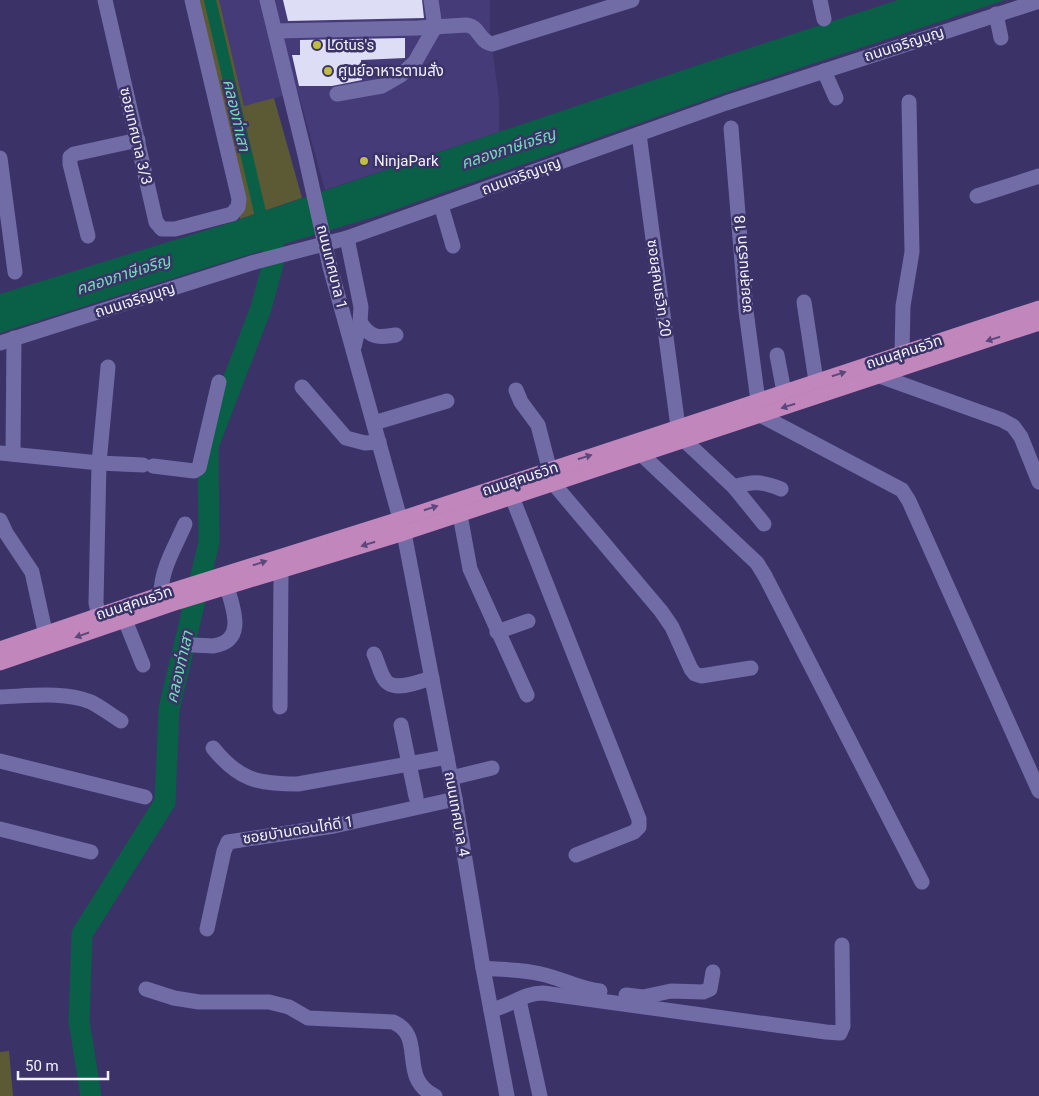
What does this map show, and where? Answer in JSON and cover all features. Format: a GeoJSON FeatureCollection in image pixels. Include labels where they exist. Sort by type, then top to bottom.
{"type":"FeatureCollection","features":[{"type":"Feature","properties":{"kind":"main road","name":"ถนนสุคนธวิท"},"geometry":{"type":"LineString","coordinates":[[759,408],[784,392],[1039,308]]}},
{"type":"Feature","properties":{"kind":"main road","name":"ถนนสุคนธวิท"},"geometry":{"type":"LineString","coordinates":[[100,622],[125,620],[177,596],[285,564],[759,408],[878,376],[1039,323]]}},
{"type":"Feature","properties":{"kind":"main road","name":"ถนนสุคนธวิท"},"geometry":{"type":"LineString","coordinates":[[459,507],[512,497],[551,476],[641,454],[681,433]]}},
{"type":"Feature","properties":{"kind":"main road","name":"ถนนสุคนธวิท"},"geometry":{"type":"LineString","coordinates":[[0,648],[46,639],[100,622],[160,594],[177,596]]}},
{"type":"Feature","properties":{"kind":"main road","name":"ถนนสุคนธวิท"},"geometry":{"type":"LineString","coordinates":[[0,663],[46,639]]}},
{"type":"Feature","properties":{"kind":"street","name":"ซอยเทศบาล 3/3"},"geometry":{"type":"LineString","coordinates":[[105,0],[156,222],[162,229],[175,229],[232,214],[238,207],[239,200],[192,0]]}},
{"type":"Feature","properties":{"kind":"street","name":"ถนนเทศบาล 1"},"geometry":{"type":"LineString","coordinates":[[267,0],[305,154],[330,268],[402,526]]}},
{"type":"Feature","properties":{"kind":"street"},"geometry":{"type":"LineString","coordinates":[[337,94],[382,86],[401,75],[415,62],[434,27],[430,0]]}},
{"type":"Feature","properties":{"kind":"street"},"geometry":{"type":"LineString","coordinates":[[275,31],[473,26],[486,43],[492,44],[632,0]]}},
{"type":"Feature","properties":{"kind":"street"},"geometry":{"type":"LineString","coordinates":[[820,0],[824,19]]}},
{"type":"Feature","properties":{"kind":"street","name":"ถนนเจริญบุญ"},"geometry":{"type":"LineString","coordinates":[[7,340],[265,260],[347,238],[639,134],[1039,1]]}},
{"type":"Feature","properties":{"kind":"street"},"geometry":{"type":"LineString","coordinates":[[996,14],[1001,38]]}},
{"type":"Feature","properties":{"kind":"street"},"geometry":{"type":"LineString","coordinates":[[824,71],[836,98]]}},
{"type":"Feature","properties":{"kind":"street"},"geometry":{"type":"LineString","coordinates":[[902,353],[903,306],[912,252],[909,102]]}},
{"type":"Feature","properties":{"kind":"street","name":"ซอยสุคนธวิท 18"},"geometry":{"type":"LineString","coordinates":[[731,128],[746,311],[759,408]]}},
{"type":"Feature","properties":{"kind":"street","name":"ซอยสุคนธวิท 20"},"geometry":{"type":"LineString","coordinates":[[639,134],[681,433]]}},
{"type":"Feature","properties":{"kind":"street"},"geometry":{"type":"LineString","coordinates":[[88,236],[70,164],[70,157],[74,154],[138,140]]}},
{"type":"Feature","properties":{"kind":"street"},"geometry":{"type":"LineString","coordinates":[[0,158],[15,272]]}},
{"type":"Feature","properties":{"kind":"street"},"geometry":{"type":"LineString","coordinates":[[977,196],[1039,176]]}},
{"type":"Feature","properties":{"kind":"street"},"geometry":{"type":"LineString","coordinates":[[441,205],[453,246]]}},
{"type":"Feature","properties":{"kind":"street"},"geometry":{"type":"LineString","coordinates":[[347,238],[360,297],[360,322],[353,350]]}},
{"type":"Feature","properties":{"kind":"street"},"geometry":{"type":"LineString","coordinates":[[804,302],[816,381]]}},
{"type":"Feature","properties":{"kind":"street"},"geometry":{"type":"LineString","coordinates":[[360,322],[366,332],[372,335],[384,337],[396,335]]}},
{"type":"Feature","properties":{"kind":"street"},"geometry":{"type":"LineString","coordinates":[[7,340],[6,453],[194,471],[199,468],[219,382]]}},
{"type":"Feature","properties":{"kind":"street"},"geometry":{"type":"LineString","coordinates":[[777,355],[784,392]]}},
{"type":"Feature","properties":{"kind":"street"},"geometry":{"type":"LineString","coordinates":[[860,367],[878,376],[1002,420],[1013,426],[1021,437],[1039,482]]}},
{"type":"Feature","properties":{"kind":"street"},"geometry":{"type":"LineString","coordinates":[[100,622],[95,575],[99,463],[108,368]]}},
{"type":"Feature","properties":{"kind":"street"},"geometry":{"type":"LineString","coordinates":[[302,387],[346,438],[366,443],[379,442]]}},
{"type":"Feature","properties":{"kind":"street"},"geometry":{"type":"LineString","coordinates":[[516,390],[521,402],[538,425],[551,476],[661,611],[672,628],[690,668],[695,674],[702,676],[751,668]]}},
{"type":"Feature","properties":{"kind":"street"},"geometry":{"type":"LineString","coordinates":[[374,423],[447,401]]}},
{"type":"Feature","properties":{"kind":"street"},"geometry":{"type":"LineString","coordinates":[[759,408],[902,490],[909,501],[1039,791]]}},
{"type":"Feature","properties":{"kind":"street"},"geometry":{"type":"LineString","coordinates":[[681,433],[734,487],[764,524]]}},
{"type":"Feature","properties":{"kind":"street"},"geometry":{"type":"LineString","coordinates":[[641,454],[758,563],[922,882]]}},
{"type":"Feature","properties":{"kind":"street"},"geometry":{"type":"LineString","coordinates":[[734,487],[756,482],[766,483],[780,489]]}},
{"type":"Feature","properties":{"kind":"street"},"geometry":{"type":"LineString","coordinates":[[512,497],[639,819],[639,827],[634,832],[576,855]]}},
{"type":"Feature","properties":{"kind":"street"},"geometry":{"type":"LineString","coordinates":[[459,507],[470,569],[497,632],[527,694]]}},
{"type":"Feature","properties":{"kind":"street"},"geometry":{"type":"LineString","coordinates":[[160,594],[164,569],[185,524]]}},
{"type":"Feature","properties":{"kind":"street","name":"ถนนเทศบาล 4"},"geometry":{"type":"LineString","coordinates":[[402,526],[455,799],[482,968],[507,1096]]}},
{"type":"Feature","properties":{"kind":"street"},"geometry":{"type":"LineString","coordinates":[[2,529],[32,572],[46,639]]}},
{"type":"Feature","properties":{"kind":"street"},"geometry":{"type":"LineString","coordinates":[[280,707],[285,564]]}},
{"type":"Feature","properties":{"kind":"street"},"geometry":{"type":"LineString","coordinates":[[193,645],[214,646],[226,642],[235,632],[236,621],[218,585]]}},
{"type":"Feature","properties":{"kind":"street"},"geometry":{"type":"LineString","coordinates":[[125,620],[143,665]]}},
{"type":"Feature","properties":{"kind":"street"},"geometry":{"type":"LineString","coordinates":[[497,632],[528,621]]}},
{"type":"Feature","properties":{"kind":"street"},"geometry":{"type":"LineString","coordinates":[[374,654],[388,684],[396,686],[410,685],[432,678]]}},
{"type":"Feature","properties":{"kind":"street"},"geometry":{"type":"LineString","coordinates":[[0,696],[66,696],[81,699],[93,703],[121,721]]}},
{"type":"Feature","properties":{"kind":"street"},"geometry":{"type":"LineString","coordinates":[[401,725],[416,797]]}},
{"type":"Feature","properties":{"kind":"street"},"geometry":{"type":"LineString","coordinates":[[213,748],[225,763],[236,772],[255,781],[273,784],[298,784],[447,757]]}},
{"type":"Feature","properties":{"kind":"street"},"geometry":{"type":"LineString","coordinates":[[0,761],[145,797]]}},
{"type":"Feature","properties":{"kind":"street"},"geometry":{"type":"LineString","coordinates":[[451,778],[492,768]]}},
{"type":"Feature","properties":{"kind":"street","name":"ซอยบัานดอนไก่ดี 1"},"geometry":{"type":"LineString","coordinates":[[207,929],[224,851],[228,842],[334,826],[455,799]]}},
{"type":"Feature","properties":{"kind":"street"},"geometry":{"type":"LineString","coordinates":[[0,829],[91,852]]}},
{"type":"Feature","properties":{"kind":"street"},"geometry":{"type":"LineString","coordinates":[[491,1010],[508,1006],[528,995],[543,993],[840,1033],[843,1026],[842,945]]}},
{"type":"Feature","properties":{"kind":"street"},"geometry":{"type":"LineString","coordinates":[[482,968],[538,973],[583,989],[642,997],[671,991],[703,992],[710,989],[713,972]]}},
{"type":"Feature","properties":{"kind":"street"},"geometry":{"type":"LineString","coordinates":[[146,989],[174,998],[199,1002],[269,1002],[289,1007],[308,1018],[393,1022],[402,1026],[408,1033],[416,1077],[421,1086],[435,1096]]}},
{"type":"Feature","properties":{"kind":"street"},"geometry":{"type":"LineString","coordinates":[[519,1000],[540,1096]]}},
{"type":"Feature","properties":{"kind":"shaded area"},"geometry":{"type":"Polygon","coordinates":[[[195,0],[219,0],[244,106],[274,98],[302,198],[240,219],[195,0]]]}},
{"type":"Feature","properties":{"kind":"shaded area"},"geometry":{"type":"Polygon","coordinates":[[[219,0],[490,0],[490,32],[499,99],[499,132],[325,190],[298,92],[244,106],[219,0]]]}},
{"type":"Feature","properties":{"kind":"shaded area"},"geometry":{"type":"Polygon","coordinates":[[[9,1051],[13,1096],[0,1096],[0,1052],[9,1051]]]}},
{"type":"Feature","properties":{"kind":"water","name":"คลองภาษีเจริญ"},"geometry":{"type":"Polygon","coordinates":[[[898,0],[1005,0],[733,90],[377,216],[0,333],[0,294],[223,225],[722,57],[898,0]]]}},
{"type":"Feature","properties":{"kind":"building"},"geometry":{"type":"Polygon","coordinates":[[[283,0],[422,0],[424,18],[288,21],[283,0]]]}},
{"type":"Feature","properties":{"kind":"building"},"geometry":{"type":"Polygon","coordinates":[[[405,38],[405,58],[361,60],[362,80],[332,86],[299,86],[292,55],[300,55],[300,40],[405,38]]]}},
{"type":"Feature","properties":{"kind":"waterway","name":"คลองท่าเสา"},"geometry":{"type":"LineString","coordinates":[[210,0],[264,229]]}},
{"type":"Feature","properties":{"kind":"waterway","name":"คลองท่าเสา"},"geometry":{"type":"LineString","coordinates":[[91,1096],[79,1021],[82,934],[165,802],[169,709],[209,542],[208,446],[261,308],[273,264],[273,227]]}},
{"type":"Feature","properties":{"kind":"place","name":"Lotus's"},"geometry":{"type":"Point","coordinates":[317,45]}},
{"type":"Feature","properties":{"kind":"place","name":"ศูนย์อาหารตามสั่ง"},"geometry":{"type":"Point","coordinates":[328,71]}},
{"type":"Feature","properties":{"kind":"place","name":"NinjaPark"},"geometry":{"type":"Point","coordinates":[364,161]}}]}
